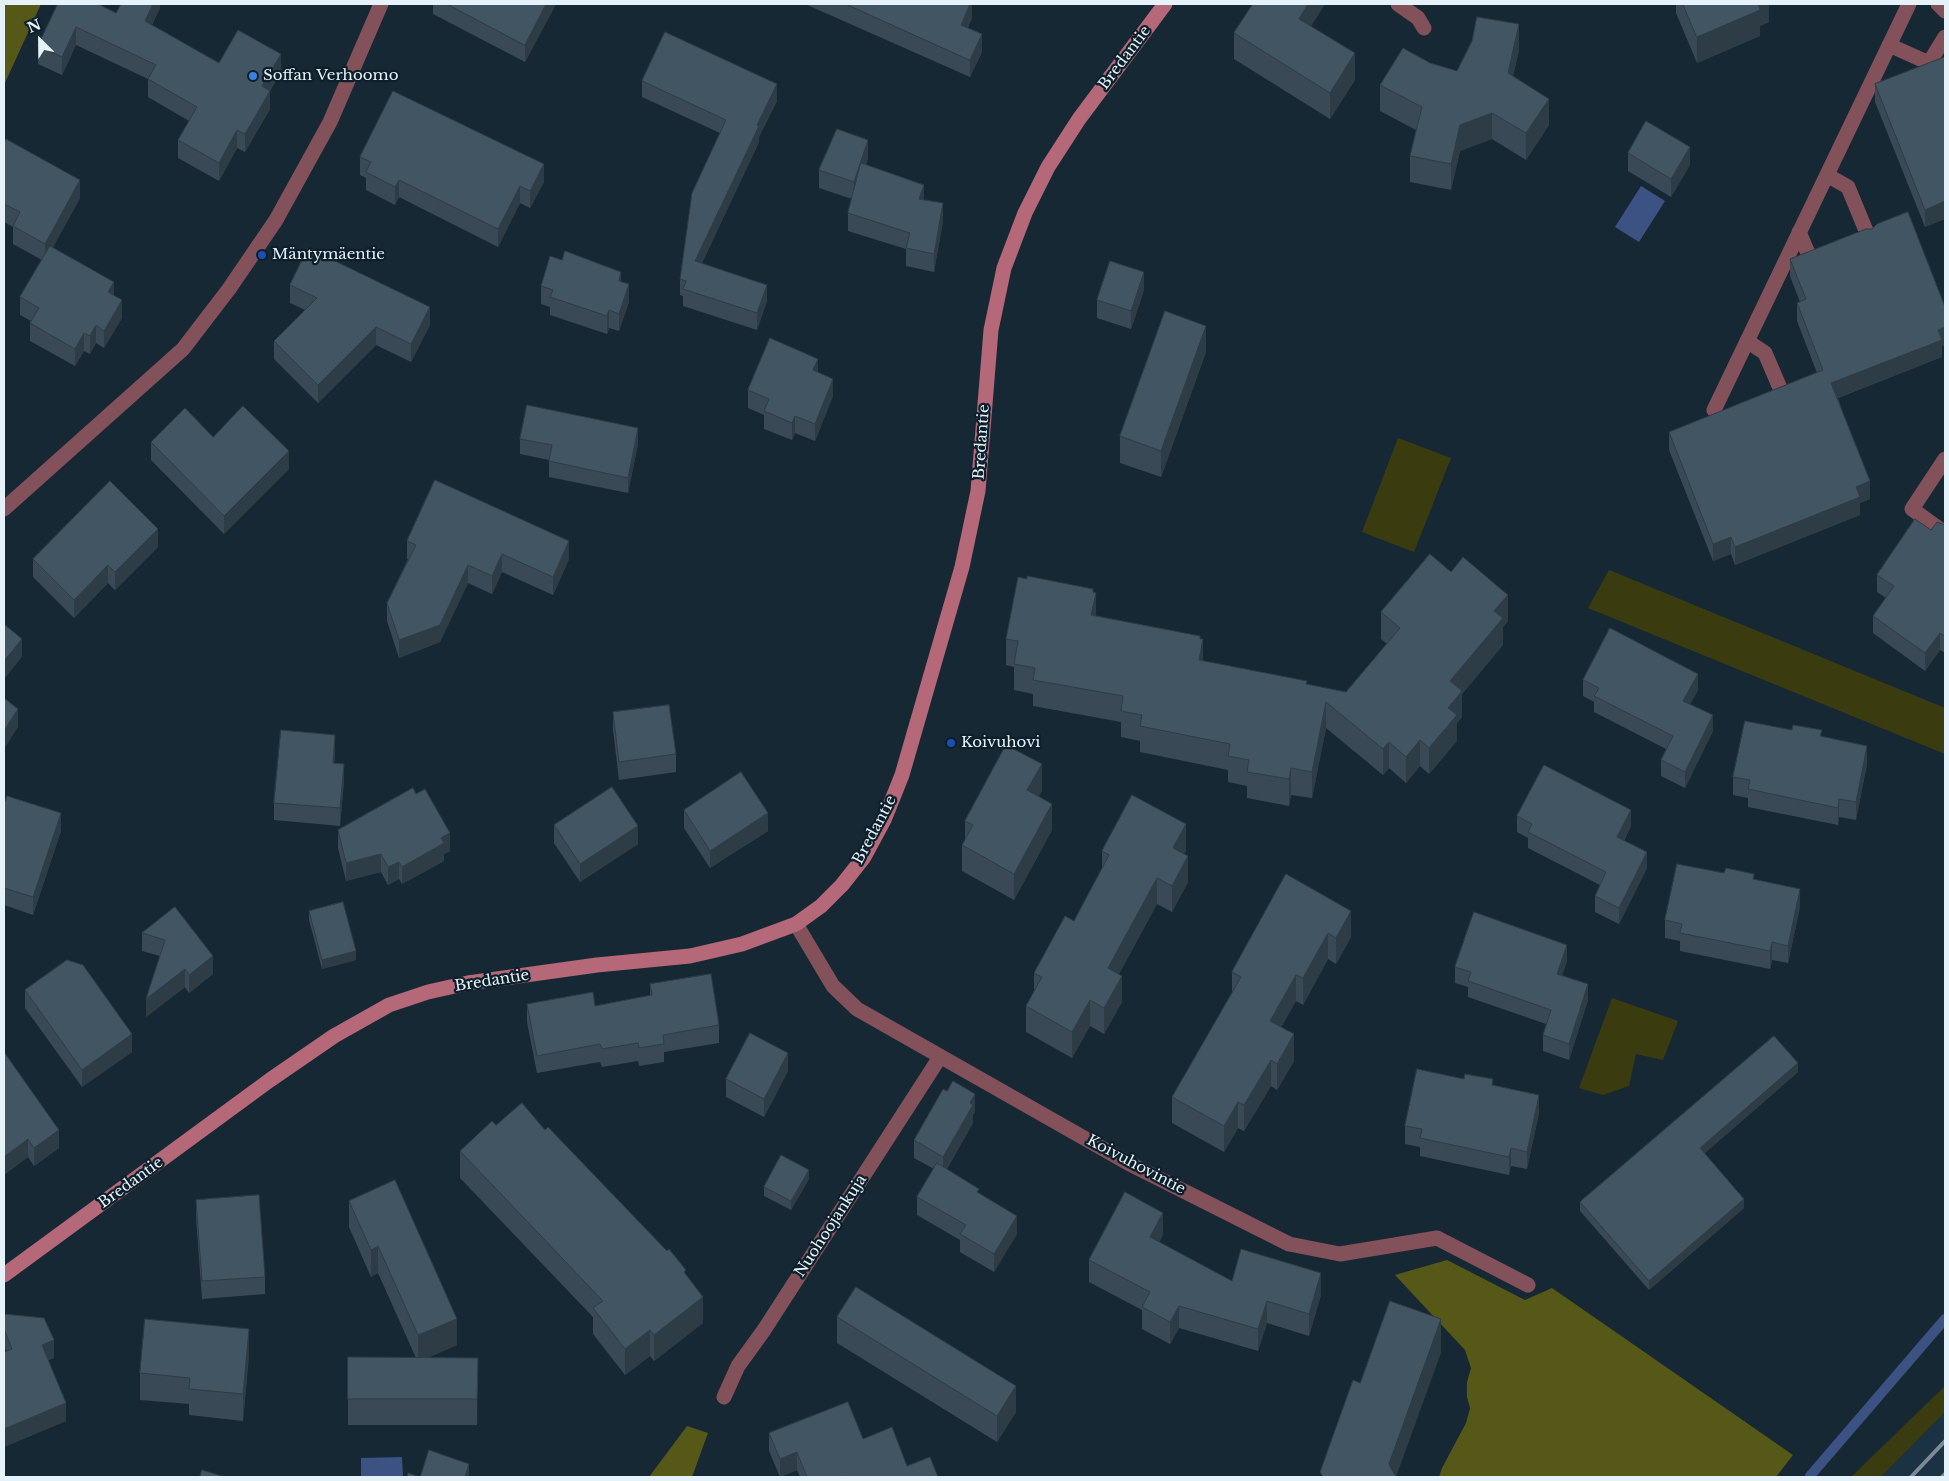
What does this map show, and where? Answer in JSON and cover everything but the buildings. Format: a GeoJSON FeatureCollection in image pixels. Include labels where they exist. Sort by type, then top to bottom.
{"type":"FeatureCollection","features":[{"type":"Feature","properties":{"kind":"street"},"geometry":{"type":"LineString","coordinates":[[4,509],[183,349],[229,289],[276,220],[330,122],[381,4]]}},
{"type":"Feature","properties":{"kind":"street","name":"Bredantie"},"geometry":{"type":"LineString","coordinates":[[4,1275],[270,1080],[334,1036],[389,1005],[428,992],[468,983],[597,965],[690,956],[742,944],[796,924],[821,906],[842,885],[864,857],[884,820],[902,775],[962,567],[978,492],[991,330],[1004,268],[1025,213],[1048,167],[1079,120],[1165,4]]}},
{"type":"Feature","properties":{"kind":"street"},"geometry":{"type":"LineString","coordinates":[[1398,4],[1418,18],[1424,28]]}},
{"type":"Feature","properties":{"kind":"street"},"geometry":{"type":"LineString","coordinates":[[1714,410],[1909,4]]}},
{"type":"Feature","properties":{"kind":"street"},"geometry":{"type":"LineString","coordinates":[[1938,4],[1945,11]]}},
{"type":"Feature","properties":{"kind":"street"},"geometry":{"type":"LineString","coordinates":[[1889,45],[1929,63],[1945,37]]}},
{"type":"Feature","properties":{"kind":"street"},"geometry":{"type":"LineString","coordinates":[[1827,175],[1848,187],[1870,238]]}},
{"type":"Feature","properties":{"kind":"street"},"geometry":{"type":"LineString","coordinates":[[1799,232],[1810,258]]}},
{"type":"Feature","properties":{"kind":"street"},"geometry":{"type":"LineString","coordinates":[[1747,341],[1765,353],[1783,396]]}},
{"type":"Feature","properties":{"kind":"street"},"geometry":{"type":"LineString","coordinates":[[1945,459],[1912,509],[1945,533]]}},
{"type":"Feature","properties":{"kind":"street","name":"Koivuhovintie"},"geometry":{"type":"LineString","coordinates":[[796,924],[825,975],[857,1009],[1128,1163],[1289,1244],[1340,1254],[1438,1238],[1528,1285]]}},
{"type":"Feature","properties":{"kind":"street","name":"Nuohoojankuja"},"geometry":{"type":"LineString","coordinates":[[724,1397],[738,1366],[769,1322],[940,1057]]}},
{"type":"Feature","properties":{"kind":"shaded area"},"geometry":{"type":"Polygon","coordinates":[[[4,4],[41,4],[4,85],[4,4]]]}},
{"type":"Feature","properties":{"kind":"shaded area"},"geometry":{"type":"Polygon","coordinates":[[[1398,438],[1451,458],[1414,552],[1362,532],[1398,438]]]}},
{"type":"Feature","properties":{"kind":"shaded area"},"geometry":{"type":"Polygon","coordinates":[[[1609,570],[1945,708],[1945,754],[1588,608],[1609,570]]]}},
{"type":"Feature","properties":{"kind":"shaded area"},"geometry":{"type":"Polygon","coordinates":[[[1612,998],[1678,1021],[1663,1060],[1636,1054],[1629,1086],[1603,1095],[1579,1088],[1612,998]]]}},
{"type":"Feature","properties":{"kind":"shaded area"},"geometry":{"type":"Polygon","coordinates":[[[1447,1260],[1525,1300],[1552,1288],[1793,1455],[1776,1477],[1439,1477],[1466,1423],[1470,1408],[1467,1397],[1467,1382],[1471,1368],[1465,1350],[1395,1275],[1447,1260]]]}},
{"type":"Feature","properties":{"kind":"shaded area"},"geometry":{"type":"Polygon","coordinates":[[[1945,1386],[1945,1412],[1881,1477],[1851,1477],[1945,1386]]]}},
{"type":"Feature","properties":{"kind":"shaded area"},"geometry":{"type":"Polygon","coordinates":[[[1945,1412],[1945,1477],[1881,1477],[1945,1412]]]}},
{"type":"Feature","properties":{"kind":"shaded area"},"geometry":{"type":"Polygon","coordinates":[[[687,1426],[708,1433],[692,1477],[649,1477],[687,1426]]]}},
{"type":"Feature","properties":{"kind":"water"},"geometry":{"type":"Polygon","coordinates":[[[1641,186],[1665,201],[1639,242],[1615,227],[1641,186]]]}},
{"type":"Feature","properties":{"kind":"water"},"geometry":{"type":"Polygon","coordinates":[[[402,1457],[403,1476],[361,1477],[361,1458],[402,1457]]]}},
{"type":"Feature","properties":{"kind":"waterway"},"geometry":{"type":"LineString","coordinates":[[1810,1476],[1945,1319]]}},
{"type":"Feature","properties":{"kind":"railway"},"geometry":{"type":"LineString","coordinates":[[1911,1477],[1945,1441]]}},
{"type":"Feature","properties":{"kind":"railway"},"geometry":{"type":"LineString","coordinates":[[1942,1477],[1945,1474]]}},
{"type":"Feature","properties":{"kind":"place","name":"Soffan Verhoomo"},"geometry":{"type":"Point","coordinates":[253,76]}},
{"type":"Feature","properties":{"kind":"place","name":"Mäntymäentie"},"geometry":{"type":"Point","coordinates":[262,255]}},
{"type":"Feature","properties":{"kind":"place","name":"Koivuhovi"},"geometry":{"type":"Point","coordinates":[951,743]}}]}
